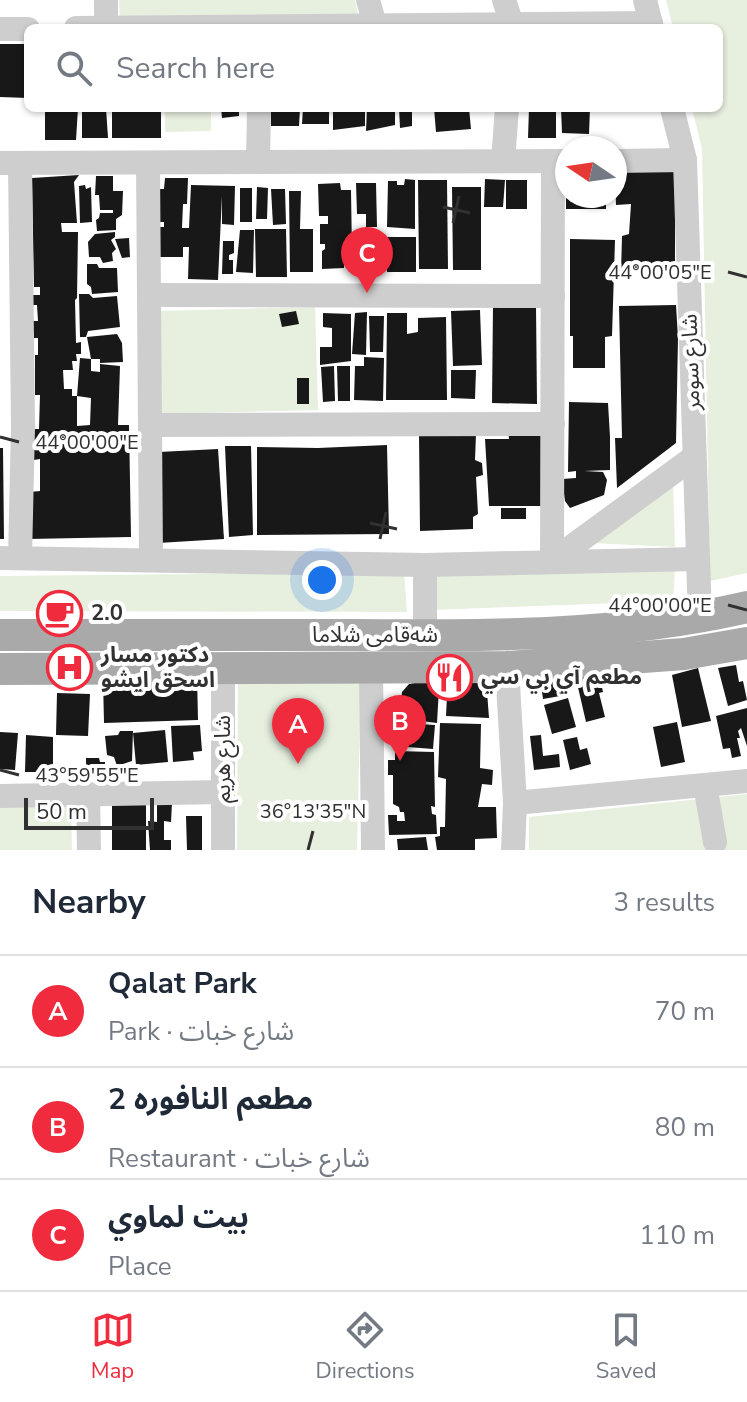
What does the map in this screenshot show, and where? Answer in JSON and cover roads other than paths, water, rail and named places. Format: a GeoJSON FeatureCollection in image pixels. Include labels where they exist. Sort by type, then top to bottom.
{"type":"FeatureCollection","features":[{"type":"Feature","properties":{"kind":"main road","name":"شەقامی شلاما"},"geometry":{"type":"LineString","coordinates":[[0,635],[425,636],[625,629],[700,618],[747,607]]}},
{"type":"Feature","properties":{"kind":"main road"},"geometry":{"type":"LineString","coordinates":[[112,668],[113,635]]}},
{"type":"Feature","properties":{"kind":"main road","name":"شەقامی شلاما"},"geometry":{"type":"LineString","coordinates":[[0,669],[507,667],[684,654],[747,643]]}},
{"type":"Feature","properties":{"kind":"street"},"geometry":{"type":"LineString","coordinates":[[106,0],[106,24]]}},
{"type":"Feature","properties":{"kind":"street"},"geometry":{"type":"LineString","coordinates":[[368,0],[375,24]]}},
{"type":"Feature","properties":{"kind":"street"},"geometry":{"type":"LineString","coordinates":[[504,0],[512,24],[649,17]]}},
{"type":"Feature","properties":{"kind":"street"},"geometry":{"type":"LineString","coordinates":[[0,29],[24,29]]}},
{"type":"Feature","properties":{"kind":"street"},"geometry":{"type":"LineString","coordinates":[[258,162],[259,112]]}},
{"type":"Feature","properties":{"kind":"street"},"geometry":{"type":"LineString","coordinates":[[503,161],[507,112]]}},
{"type":"Feature","properties":{"kind":"street","name":"شارع سومر"},"geometry":{"type":"LineString","coordinates":[[673,112],[685,160],[700,618]]}},
{"type":"Feature","properties":{"kind":"street"},"geometry":{"type":"LineString","coordinates":[[627,161],[685,160]]}},
{"type":"Feature","properties":{"kind":"street"},"geometry":{"type":"LineString","coordinates":[[555,161],[10,163],[10,558],[425,565],[697,559]]}},
{"type":"Feature","properties":{"kind":"street"},"geometry":{"type":"LineString","coordinates":[[148,163],[151,559]]}},
{"type":"Feature","properties":{"kind":"street"},"geometry":{"type":"LineString","coordinates":[[552,561],[553,296],[558,208]]}},
{"type":"Feature","properties":{"kind":"street"},"geometry":{"type":"LineString","coordinates":[[149,295],[553,296]]}},
{"type":"Feature","properties":{"kind":"street"},"geometry":{"type":"LineString","coordinates":[[150,425],[553,424]]}},
{"type":"Feature","properties":{"kind":"street"},"geometry":{"type":"LineString","coordinates":[[552,561],[694,457]]}},
{"type":"Feature","properties":{"kind":"street"},"geometry":{"type":"LineString","coordinates":[[425,565],[425,636]]}},
{"type":"Feature","properties":{"kind":"street"},"geometry":{"type":"LineString","coordinates":[[371,667],[373,850]]}},
{"type":"Feature","properties":{"kind":"street"},"geometry":{"type":"LineString","coordinates":[[507,667],[515,803],[513,850]]}},
{"type":"Feature","properties":{"kind":"street","name":"شارع هريم"},"geometry":{"type":"LineString","coordinates":[[223,668],[223,850]]}},
{"type":"Feature","properties":{"kind":"street"},"geometry":{"type":"LineString","coordinates":[[515,803],[747,781]]}},
{"type":"Feature","properties":{"kind":"street"},"geometry":{"type":"LineString","coordinates":[[705,785],[715,842]]}},
{"type":"Feature","properties":{"kind":"street"},"geometry":{"type":"LineString","coordinates":[[0,796],[223,792]]}},
{"type":"Feature","properties":{"kind":"street"},"geometry":{"type":"LineString","coordinates":[[88,794],[89,850]]}},
{"type":"Feature","properties":{"kind":"place","name":"بيت لماوي"},"geometry":{"type":"Point","coordinates":[367,293]}},
{"type":"Feature","properties":{"kind":"place","name":"2.0"},"geometry":{"type":"Point","coordinates":[60,613]}},
{"type":"Feature","properties":{"kind":"place","name":"دكتور مسار اسحق ايشو"},"geometry":{"type":"Point","coordinates":[70,668]}},
{"type":"Feature","properties":{"kind":"place","name":"مطعم آي بي سي"},"geometry":{"type":"Point","coordinates":[450,677]}},
{"type":"Feature","properties":{"kind":"place","name":"مطعم النافوره 2"},"geometry":{"type":"Point","coordinates":[400,761]}},
{"type":"Feature","properties":{"kind":"place","name":"Qalat Park"},"geometry":{"type":"Point","coordinates":[298,764]}}]}
